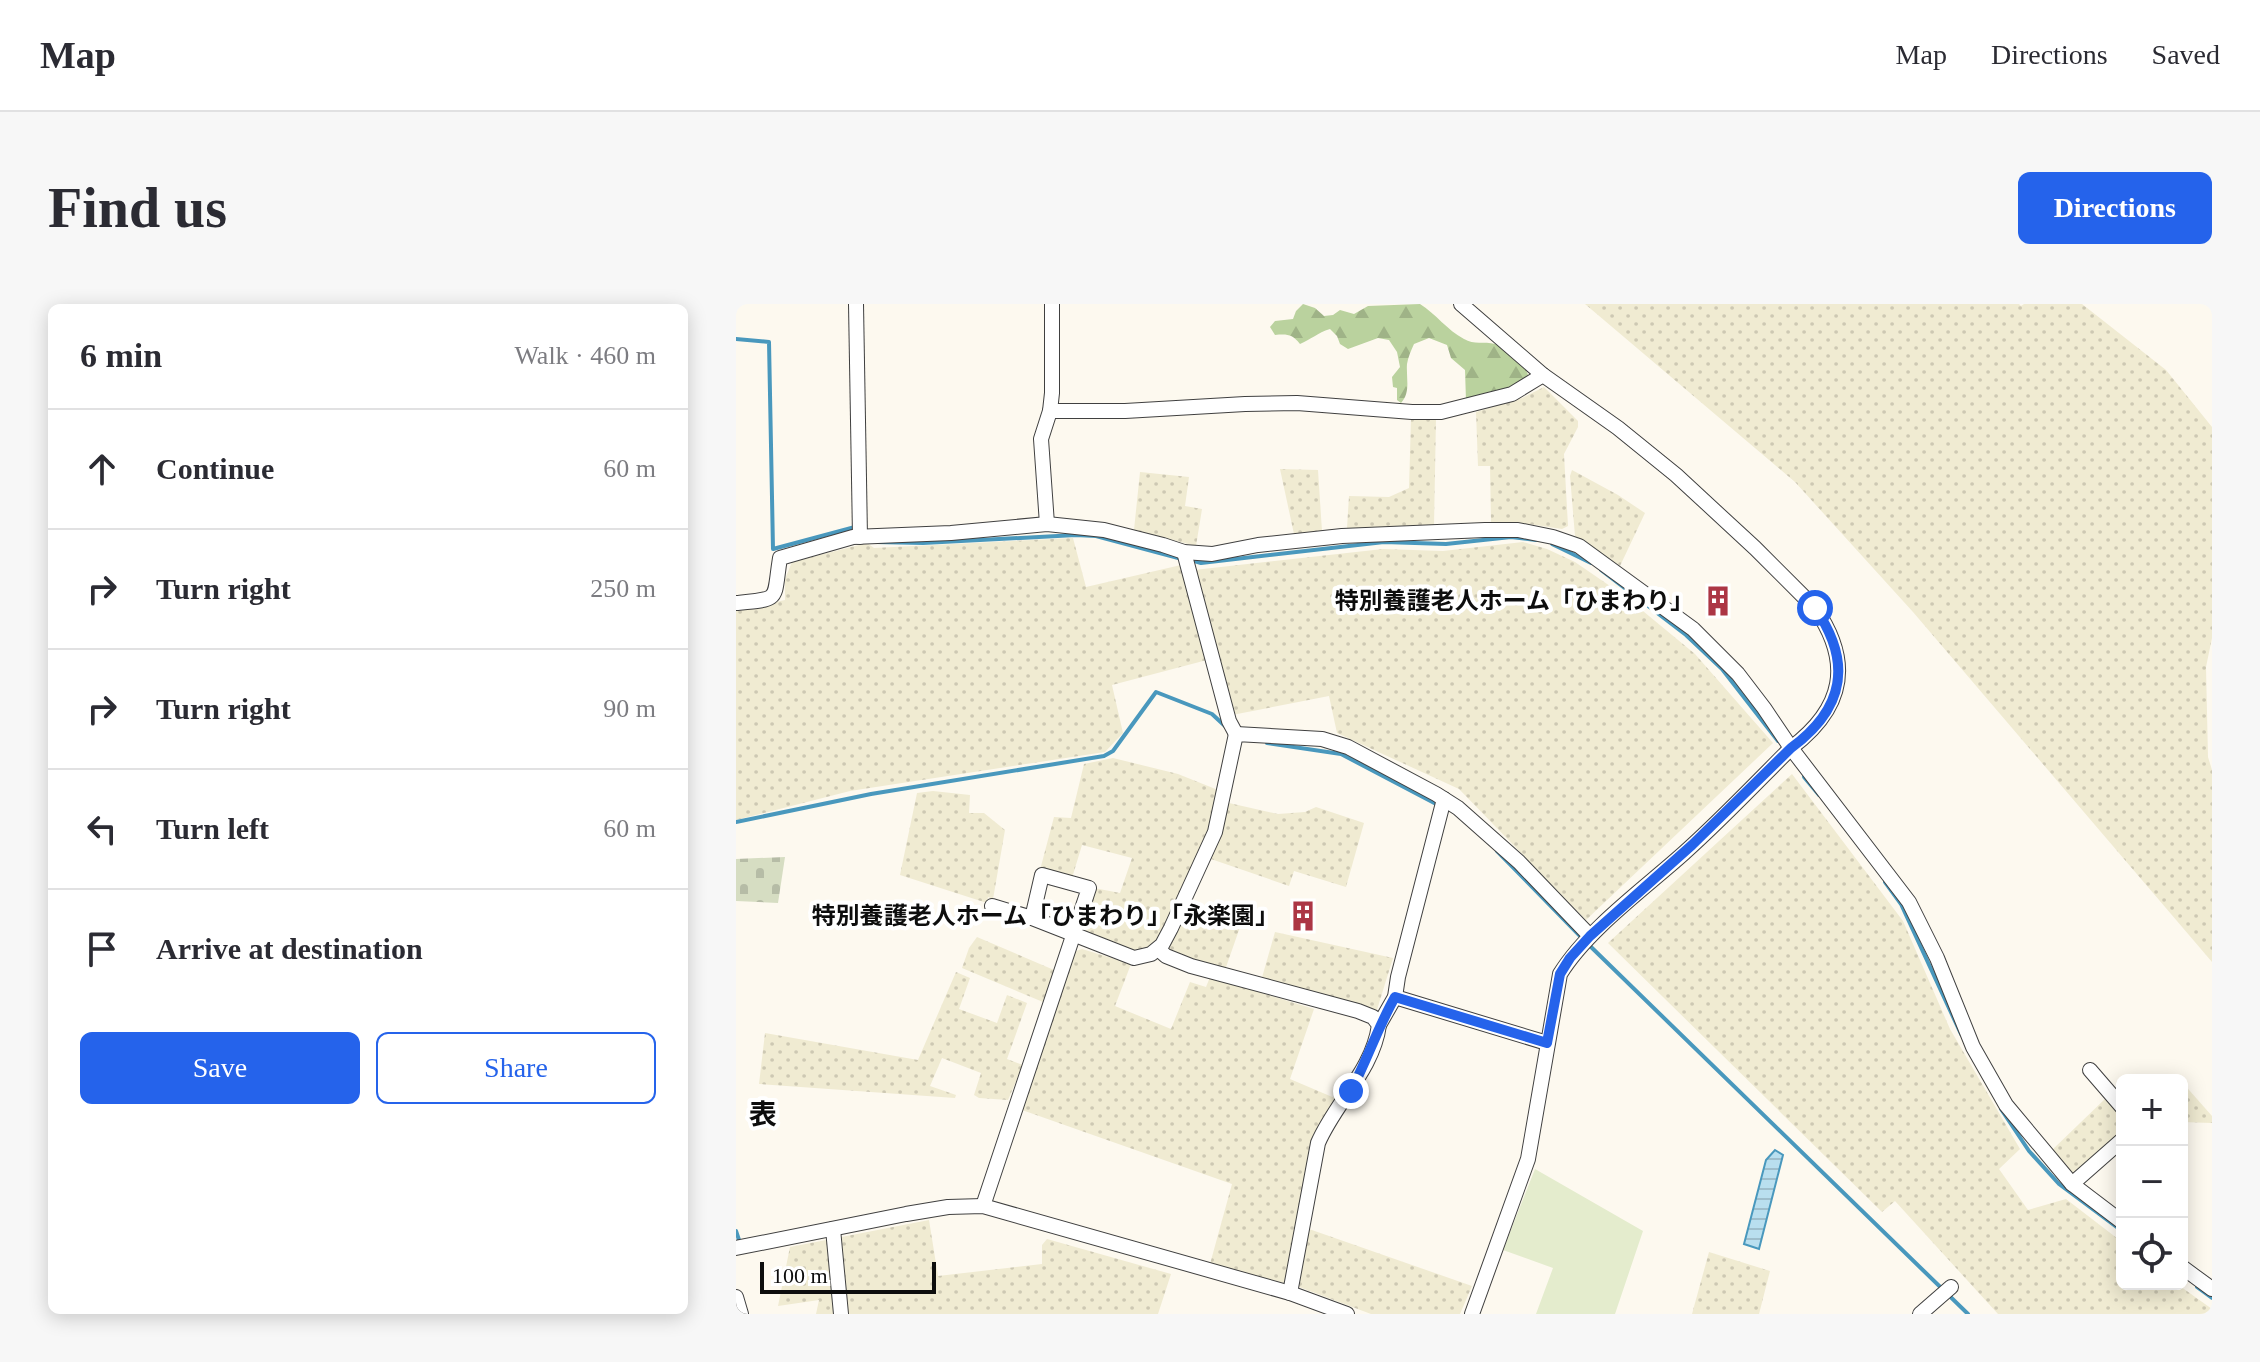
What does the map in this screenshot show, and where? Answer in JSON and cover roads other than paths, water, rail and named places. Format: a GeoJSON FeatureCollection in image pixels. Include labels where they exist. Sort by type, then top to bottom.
{"type":"FeatureCollection","features":[{"type":"Feature","properties":{"kind":"street"},"geometry":{"type":"LineString","coordinates":[[856,304],[860,537]]}},
{"type":"Feature","properties":{"kind":"street"},"geometry":{"type":"LineString","coordinates":[[1047,524],[1041,439],[1052,393],[1052,304]]}},
{"type":"Feature","properties":{"kind":"street"},"geometry":{"type":"LineString","coordinates":[[1461,304],[1543,375],[1618,428],[1715,509],[1815,608],[1828,628],[1838,658],[1835,696],[1830,708],[1807,736],[1590,936],[1560,974],[1528,1159],[1472,1314]]}},
{"type":"Feature","properties":{"kind":"street"},"geometry":{"type":"LineString","coordinates":[[1050,411],[1125,411],[1297,403],[1441,412],[1512,394],[1543,375]]}},
{"type":"Feature","properties":{"kind":"street"},"geometry":{"type":"LineString","coordinates":[[736,603],[757,602],[774,596],[780,558],[860,537],[1047,524],[1104,530],[1184,552],[1212,554],[1258,545],[1342,536],[1485,530],[1518,530],[1579,546],[1693,629],[1738,674],[1909,902],[1937,958],[1973,1047],[2006,1105],[2072,1184],[2117,1218]]}},
{"type":"Feature","properties":{"kind":"street"},"geometry":{"type":"LineString","coordinates":[[992,906],[1032,918],[1134,958],[1151,954],[1162,945],[1215,832],[1236,734],[1229,721],[1184,552]]}},
{"type":"Feature","properties":{"kind":"street"},"geometry":{"type":"LineString","coordinates":[[1236,734],[1322,739],[1348,747],[1444,799],[1519,862],[1590,936]]}},
{"type":"Feature","properties":{"kind":"street"},"geometry":{"type":"LineString","coordinates":[[1290,1293],[1318,1143],[1365,1064],[1378,1036],[1379,1025],[1395,997],[1444,799]]}},
{"type":"Feature","properties":{"kind":"street"},"geometry":{"type":"LineString","coordinates":[[983,1206],[1089,888],[1042,875],[1032,918]]}},
{"type":"Feature","properties":{"kind":"street"},"geometry":{"type":"LineString","coordinates":[[1158,949],[1166,956],[1191,966],[1358,1011],[1373,1017],[1379,1025]]}},
{"type":"Feature","properties":{"kind":"street"},"geometry":{"type":"LineString","coordinates":[[1395,997],[1547,1043]]}},
{"type":"Feature","properties":{"kind":"street"},"geometry":{"type":"LineString","coordinates":[[2090,1070],[2116,1100]]}},
{"type":"Feature","properties":{"kind":"street"},"geometry":{"type":"LineString","coordinates":[[2072,1184],[2116,1145]]}},
{"type":"Feature","properties":{"kind":"street"},"geometry":{"type":"LineString","coordinates":[[736,1248],[948,1207],[983,1206],[1290,1293],[1347,1314]]}},
{"type":"Feature","properties":{"kind":"street"},"geometry":{"type":"LineString","coordinates":[[833,1229],[841,1314]]}},
{"type":"Feature","properties":{"kind":"street"},"geometry":{"type":"LineString","coordinates":[[2188,1271],[2212,1289]]}},
{"type":"Feature","properties":{"kind":"street"},"geometry":{"type":"LineString","coordinates":[[1920,1314],[1951,1287]]}},
{"type":"Feature","properties":{"kind":"street"},"geometry":{"type":"LineString","coordinates":[[736,1297],[741,1314]]}},
{"type":"Feature","properties":{"kind":"water"},"geometry":{"type":"Polygon","coordinates":[[[1775,1150],[1783,1155],[1759,1249],[1744,1244],[1766,1160],[1775,1150]]]}},
{"type":"Feature","properties":{"kind":"waterway"},"geometry":{"type":"LineString","coordinates":[[736,339],[769,342],[773,549],[855,527]]}},
{"type":"Feature","properties":{"kind":"waterway"},"geometry":{"type":"LineString","coordinates":[[875,542],[1096,536],[1182,559]]}},
{"type":"Feature","properties":{"kind":"waterway"},"geometry":{"type":"LineString","coordinates":[[1191,560],[1201,563],[1384,542],[1446,544],[1511,537],[1536,540]]}},
{"type":"Feature","properties":{"kind":"waterway"},"geometry":{"type":"LineString","coordinates":[[1552,544],[1591,563]]}},
{"type":"Feature","properties":{"kind":"waterway"},"geometry":{"type":"LineString","coordinates":[[1601,570],[1686,635],[1722,669],[1778,741]]}},
{"type":"Feature","properties":{"kind":"waterway"},"geometry":{"type":"LineString","coordinates":[[736,822],[871,794],[1104,756],[1113,751],[1156,692],[1212,714],[1226,727]]}},
{"type":"Feature","properties":{"kind":"waterway"},"geometry":{"type":"LineString","coordinates":[[1267,743],[1341,754],[1440,806]]}},
{"type":"Feature","properties":{"kind":"waterway"},"geometry":{"type":"LineString","coordinates":[[1804,777],[1819,795]]}},
{"type":"Feature","properties":{"kind":"waterway"},"geometry":{"type":"LineString","coordinates":[[1497,851],[1583,939]]}},
{"type":"Feature","properties":{"kind":"waterway"},"geometry":{"type":"LineString","coordinates":[[1885,882],[1901,904],[1961,1034]]}},
{"type":"Feature","properties":{"kind":"waterway"},"geometry":{"type":"LineString","coordinates":[[1589,945],[1968,1314]]}},
{"type":"Feature","properties":{"kind":"waterway"},"geometry":{"type":"LineString","coordinates":[[2001,1109],[2029,1151],[2059,1184],[2116,1227]]}},
{"type":"Feature","properties":{"kind":"waterway"},"geometry":{"type":"LineString","coordinates":[[736,1231],[737,1243]]}},
{"type":"Feature","properties":{"kind":"waterway"},"geometry":{"type":"LineString","coordinates":[[2197,1287],[2212,1298]]}},
{"type":"Feature","properties":{"kind":"place","name":"特別養護老人ホーム「ひまわり」"},"geometry":{"type":"Point","coordinates":[1718,601]}},
{"type":"Feature","properties":{"kind":"place","name":"特別養護老人ホーム「ひまわり」「永楽園」"},"geometry":{"type":"Point","coordinates":[1303,916]}},
{"type":"Feature","properties":{"kind":"district","name":"表"},"geometry":{"type":"Point","coordinates":[763,1114]}}]}
